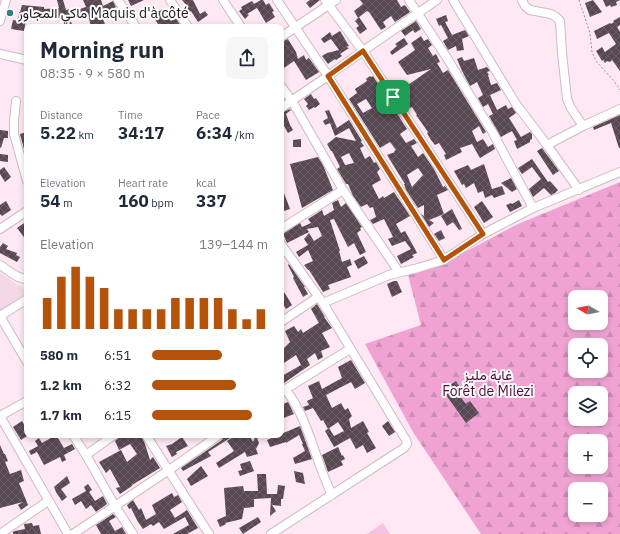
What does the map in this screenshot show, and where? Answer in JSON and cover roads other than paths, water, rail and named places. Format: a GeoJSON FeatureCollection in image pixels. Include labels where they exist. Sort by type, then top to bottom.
{"type":"FeatureCollection","features":[{"type":"Feature","properties":{"kind":"street"},"geometry":{"type":"LineString","coordinates":[[0,21],[6,0]]}},
{"type":"Feature","properties":{"kind":"street"},"geometry":{"type":"LineString","coordinates":[[118,0],[134,24]]}},
{"type":"Feature","properties":{"kind":"street"},"geometry":{"type":"LineString","coordinates":[[170,0],[186,24]]}},
{"type":"Feature","properties":{"kind":"street"},"geometry":{"type":"LineString","coordinates":[[223,0],[239,24]]}},
{"type":"Feature","properties":{"kind":"street"},"geometry":{"type":"LineString","coordinates":[[277,0],[328,76],[444,260]]}},
{"type":"Feature","properties":{"kind":"street"},"geometry":{"type":"LineString","coordinates":[[284,35],[327,2],[336,0]]}},
{"type":"Feature","properties":{"kind":"street"},"geometry":{"type":"LineString","coordinates":[[409,0],[447,58],[493,134],[533,208]]}},
{"type":"Feature","properties":{"kind":"street"},"geometry":{"type":"LineString","coordinates":[[284,106],[437,0]]}},
{"type":"Feature","properties":{"kind":"street"},"geometry":{"type":"LineString","coordinates":[[453,0],[516,104],[579,190]]}},
{"type":"Feature","properties":{"kind":"street"},"geometry":{"type":"LineString","coordinates":[[522,0],[525,6],[530,10],[551,14],[560,21],[567,99],[583,126]]}},
{"type":"Feature","properties":{"kind":"street"},"geometry":{"type":"LineString","coordinates":[[327,2],[363,51],[483,234]]}},
{"type":"Feature","properties":{"kind":"street"},"geometry":{"type":"LineString","coordinates":[[0,54],[24,59]]}},
{"type":"Feature","properties":{"kind":"street"},"geometry":{"type":"LineString","coordinates":[[284,90],[292,101],[343,190],[399,272]]}},
{"type":"Feature","properties":{"kind":"street"},"geometry":{"type":"LineString","coordinates":[[16,101],[14,134],[24,170]]}},
{"type":"Feature","properties":{"kind":"street"},"geometry":{"type":"LineString","coordinates":[[547,145],[620,109]]}},
{"type":"Feature","properties":{"kind":"street"},"geometry":{"type":"LineString","coordinates":[[284,320],[321,300],[399,272],[444,260],[483,234],[533,208],[620,172]]}},
{"type":"Feature","properties":{"kind":"street"},"geometry":{"type":"LineString","coordinates":[[284,227],[343,190]]}},
{"type":"Feature","properties":{"kind":"street"},"geometry":{"type":"LineString","coordinates":[[0,229],[24,213]]}},
{"type":"Feature","properties":{"kind":"street"},"geometry":{"type":"LineString","coordinates":[[271,534],[404,448],[407,444],[321,300],[284,248]]}},
{"type":"Feature","properties":{"kind":"street"},"geometry":{"type":"LineString","coordinates":[[0,265],[24,279]]}},
{"type":"Feature","properties":{"kind":"street"},"geometry":{"type":"LineString","coordinates":[[24,301],[0,316],[24,357]]}},
{"type":"Feature","properties":{"kind":"street"},"geometry":{"type":"LineString","coordinates":[[284,389],[350,349]]}},
{"type":"Feature","properties":{"kind":"street"},"geometry":{"type":"LineString","coordinates":[[284,391],[297,405],[332,495]]}},
{"type":"Feature","properties":{"kind":"street"},"geometry":{"type":"LineString","coordinates":[[24,403],[0,416],[68,534]]}},
{"type":"Feature","properties":{"kind":"street"},"geometry":{"type":"LineString","coordinates":[[75,438],[133,534]]}},
{"type":"Feature","properties":{"kind":"street"},"geometry":{"type":"LineString","coordinates":[[86,455],[110,438]]}},
{"type":"Feature","properties":{"kind":"street"},"geometry":{"type":"LineString","coordinates":[[148,438],[209,534]]}},
{"type":"Feature","properties":{"kind":"street"},"geometry":{"type":"LineString","coordinates":[[73,534],[215,438]]}},
{"type":"Feature","properties":{"kind":"street"},"geometry":{"type":"LineString","coordinates":[[0,534],[48,501]]}},
{"type":"Feature","properties":{"kind":"place","name":"ماكي المجاور Maquis d'à côté"},"geometry":{"type":"Point","coordinates":[10,13]}},
{"type":"Feature","properties":{"kind":"park label","name":"غابة مليز Forêt de Milezi"},"geometry":{"type":"Point","coordinates":[488,384]}}]}
